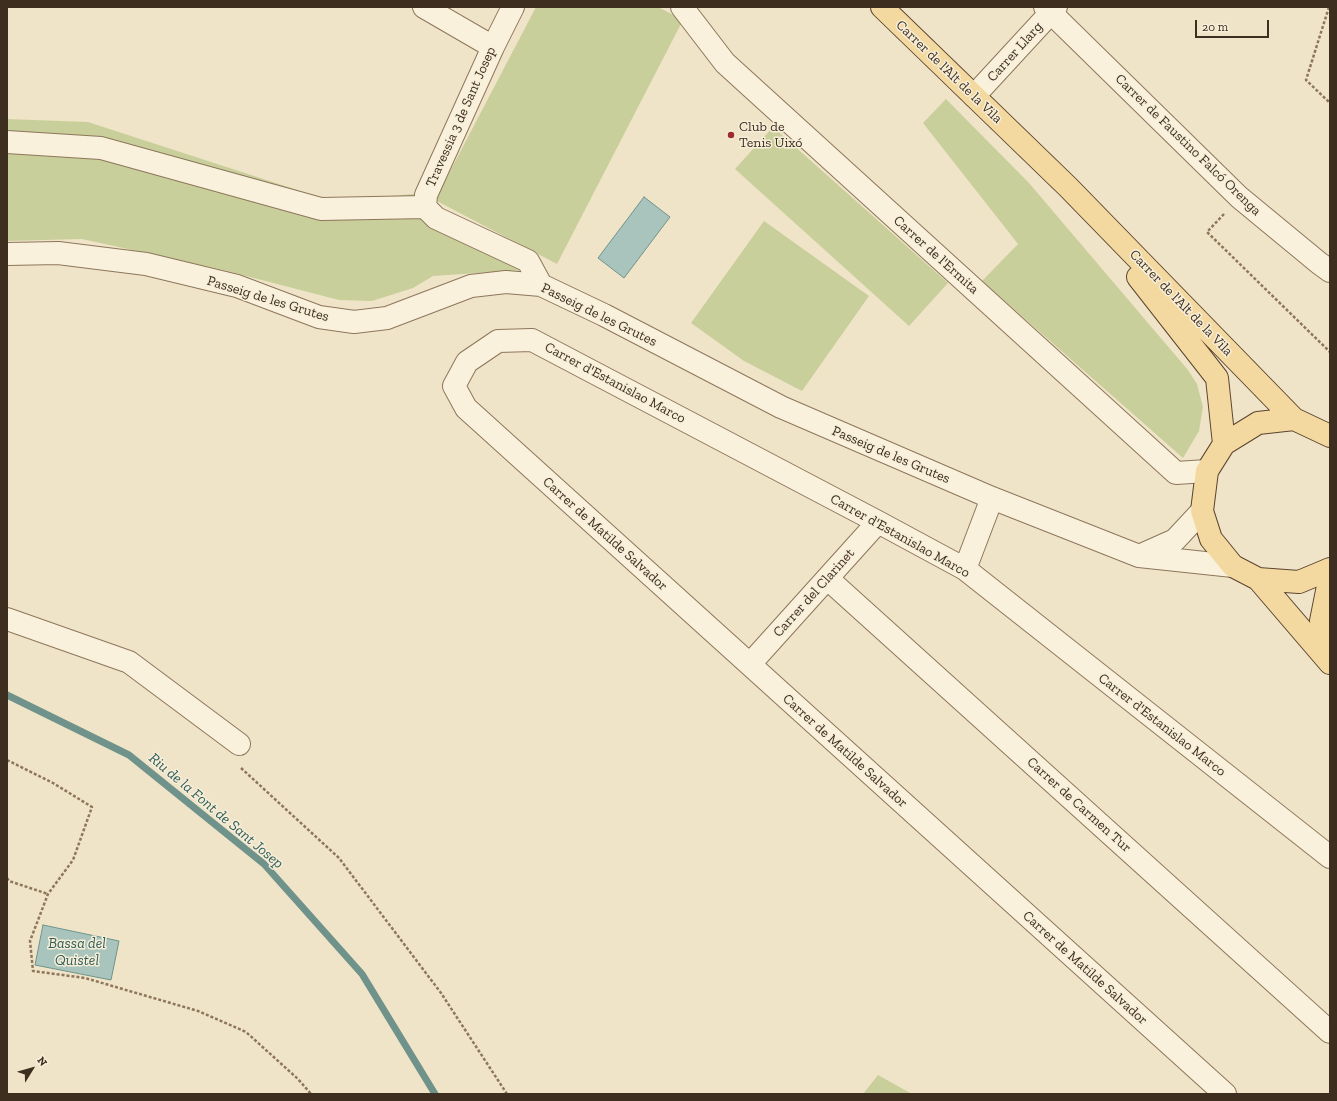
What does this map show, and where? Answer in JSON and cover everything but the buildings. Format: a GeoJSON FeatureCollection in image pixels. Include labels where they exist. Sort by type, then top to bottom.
{"type":"FeatureCollection","features":[{"type":"Feature","properties":{"kind":"main road","name":"Carrer de l'Alt de la Vila"},"geometry":{"type":"LineString","coordinates":[[882,7],[1068,188],[1294,419]]}},
{"type":"Feature","properties":{"kind":"main road","name":"Carrer de l'Alt de la Vila"},"geometry":{"type":"LineString","coordinates":[[1068,188],[1217,378],[1224,444]]}},
{"type":"Feature","properties":{"kind":"main road"},"geometry":{"type":"LineString","coordinates":[[1330,436],[1294,419],[1258,423],[1224,444],[1207,471],[1202,511],[1211,539],[1233,566],[1258,579],[1330,664]]}},
{"type":"Feature","properties":{"kind":"main road"},"geometry":{"type":"LineString","coordinates":[[1258,579],[1299,582],[1330,569]]}},
{"type":"Feature","properties":{"kind":"main road"},"geometry":{"type":"LineString","coordinates":[[1330,576],[1321,621],[1330,642]]}},
{"type":"Feature","properties":{"kind":"street"},"geometry":{"type":"LineString","coordinates":[[424,7],[493,46]]}},
{"type":"Feature","properties":{"kind":"street","name":"Travessia 3 de Sant Josep"},"geometry":{"type":"LineString","coordinates":[[513,7],[493,46],[426,195],[425,207],[436,218],[528,261],[542,285]]}},
{"type":"Feature","properties":{"kind":"street","name":"Carrer de l'Ermita"},"geometry":{"type":"LineString","coordinates":[[682,7],[724,63],[1176,473],[1207,471]]}},
{"type":"Feature","properties":{"kind":"street","name":"Carrer Llarg"},"geometry":{"type":"LineString","coordinates":[[974,96],[1051,9]]}},
{"type":"Feature","properties":{"kind":"street","name":"Carrer de Faustino Falcó Orenga"},"geometry":{"type":"LineString","coordinates":[[1051,9],[1238,197],[1318,263],[1330,271]]}},
{"type":"Feature","properties":{"kind":"street"},"geometry":{"type":"LineString","coordinates":[[7,142],[100,148],[321,209],[425,207]]}},
{"type":"Feature","properties":{"kind":"street","name":"Passeig de les Grutes"},"geometry":{"type":"LineString","coordinates":[[7,254],[58,252],[146,264],[237,286],[319,318],[354,322],[387,318],[470,286],[506,282],[542,285],[781,407],[992,498],[1139,556],[1233,566]]}},
{"type":"Feature","properties":{"kind":"street","name":"Carrer de Matilde Salvador"},"geometry":{"type":"LineString","coordinates":[[532,340],[498,341],[467,362],[454,386],[466,408],[1224,1094]]}},
{"type":"Feature","properties":{"kind":"street","name":"Carrer d'Estanislao Marco"},"geometry":{"type":"LineString","coordinates":[[532,340],[965,569],[1330,857]]}},
{"type":"Feature","properties":{"kind":"street"},"geometry":{"type":"LineString","coordinates":[[965,569],[992,498]]}},
{"type":"Feature","properties":{"kind":"street"},"geometry":{"type":"LineString","coordinates":[[1139,556],[1175,540],[1202,511]]}},
{"type":"Feature","properties":{"kind":"street","name":"Carrer del Clarinet"},"geometry":{"type":"LineString","coordinates":[[750,664],[878,522]]}},
{"type":"Feature","properties":{"kind":"street","name":"Carrer de Carmen Tur"},"geometry":{"type":"LineString","coordinates":[[828,578],[1330,1032]]}},
{"type":"Feature","properties":{"kind":"street"},"geometry":{"type":"LineString","coordinates":[[7,619],[129,662],[239,744]]}},
{"type":"Feature","properties":{"kind":"path"},"geometry":{"type":"LineString","coordinates":[[1329,7],[1306,80],[1330,103]]}},
{"type":"Feature","properties":{"kind":"path"},"geometry":{"type":"LineString","coordinates":[[1238,197],[1207,232],[1330,352]]}},
{"type":"Feature","properties":{"kind":"path"},"geometry":{"type":"LineString","coordinates":[[7,760],[53,783],[92,807],[73,860],[48,894],[30,941],[33,971],[85,978],[198,1011],[219,1020],[246,1032],[298,1079],[311,1094]]}},
{"type":"Feature","properties":{"kind":"path"},"geometry":{"type":"LineString","coordinates":[[239,767],[339,858],[441,993],[507,1094]]}},
{"type":"Feature","properties":{"kind":"path"},"geometry":{"type":"LineString","coordinates":[[7,878],[10,881],[48,894]]}},
{"type":"Feature","properties":{"kind":"green space"},"geometry":{"type":"Polygon","coordinates":[[[536,7],[658,7],[683,20],[557,264],[435,200],[536,7]]]}},
{"type":"Feature","properties":{"kind":"green space"},"geometry":{"type":"Polygon","coordinates":[[[946,99],[1029,183],[1188,370],[1197,384],[1203,407],[1199,431],[1183,458],[982,281],[1018,244],[923,123],[946,99]]]}},
{"type":"Feature","properties":{"kind":"green space"},"geometry":{"type":"Polygon","coordinates":[[[7,119],[88,122],[325,199],[353,199],[414,194],[427,222],[525,270],[433,276],[413,288],[372,301],[339,300],[219,269],[82,239],[7,241],[7,119]]]}},
{"type":"Feature","properties":{"kind":"green space"},"geometry":{"type":"Polygon","coordinates":[[[773,127],[948,283],[909,326],[735,169],[773,127]]]}},
{"type":"Feature","properties":{"kind":"green space"},"geometry":{"type":"Polygon","coordinates":[[[764,221],[869,296],[802,391],[744,361],[691,323],[764,221]]]}},
{"type":"Feature","properties":{"kind":"green space"},"geometry":{"type":"Polygon","coordinates":[[[878,1075],[912,1094],[863,1094],[878,1075]]]}},
{"type":"Feature","properties":{"kind":"water"},"geometry":{"type":"Polygon","coordinates":[[[644,197],[670,217],[624,278],[598,258],[644,197]]]}},
{"type":"Feature","properties":{"kind":"water","name":"Bassa del Quistel"},"geometry":{"type":"Polygon","coordinates":[[[43,925],[119,941],[111,980],[35,965],[43,925]]]}},
{"type":"Feature","properties":{"kind":"waterway","name":"Riu de la Font de Sant Josep"},"geometry":{"type":"LineString","coordinates":[[7,695],[129,755],[264,864],[362,974],[435,1094]]}},
{"type":"Feature","properties":{"kind":"place","name":"Club de Tenis Uixó"},"geometry":{"type":"Point","coordinates":[731,135]}}]}
